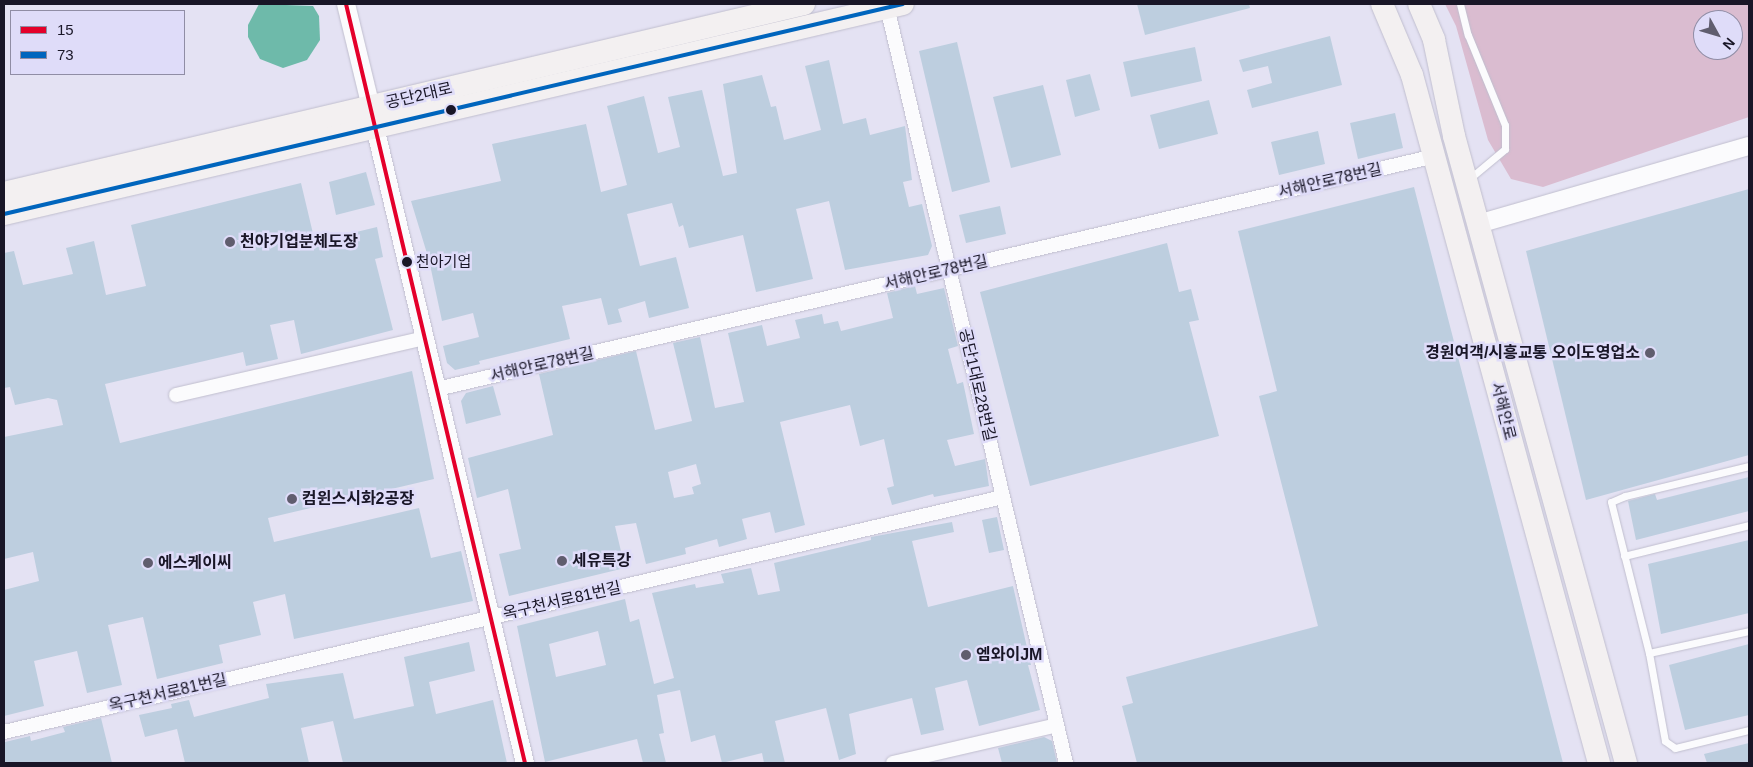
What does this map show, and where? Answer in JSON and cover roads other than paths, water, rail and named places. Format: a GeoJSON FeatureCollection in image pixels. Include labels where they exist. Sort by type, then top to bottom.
{"type":"FeatureCollection","features":[{"type":"Feature","properties":{"kind":"main road","name":"공단2대로"},"geometry":{"type":"LineString","coordinates":[[4,214],[804,4]]}},
{"type":"Feature","properties":{"kind":"main road","name":"서해안로"},"geometry":{"type":"LineString","coordinates":[[1382,4],[1412,75],[1599,763]]}},
{"type":"Feature","properties":{"kind":"main road","name":"서해안로"},"geometry":{"type":"LineString","coordinates":[[1419,4],[1434,40],[1444,92],[1466,180],[1626,763]]}},
{"type":"Feature","properties":{"kind":"main road","name":"공단2대로"},"geometry":{"type":"LineString","coordinates":[[4,193],[373,117],[892,5]]}},
{"type":"Feature","properties":{"kind":"street"},"geometry":{"type":"LineString","coordinates":[[346,4],[525,763]]}},
{"type":"Feature","properties":{"kind":"street","name":"공단1대로28번길"},"geometry":{"type":"LineString","coordinates":[[892,5],[949,270],[1066,763]]}},
{"type":"Feature","properties":{"kind":"street"},"geometry":{"type":"LineString","coordinates":[[1478,224],[1749,146]]}},
{"type":"Feature","properties":{"kind":"street","name":"서해안로78번길"},"geometry":{"type":"LineString","coordinates":[[437,389],[1435,156]]}},
{"type":"Feature","properties":{"kind":"street"},"geometry":{"type":"LineString","coordinates":[[176,395],[425,338]]}},
{"type":"Feature","properties":{"kind":"street","name":"옥구천서로81번길"},"geometry":{"type":"LineString","coordinates":[[4,732],[1003,497]]}},
{"type":"Feature","properties":{"kind":"street"},"geometry":{"type":"LineString","coordinates":[[893,763],[1057,725]]}},
{"type":"Feature","properties":{"kind":"lane"},"geometry":{"type":"LineString","coordinates":[[1460,4],[1468,35],[1505,125],[1506,149],[1466,180]]}},
{"type":"Feature","properties":{"kind":"lane"},"geometry":{"type":"LineString","coordinates":[[1749,466],[1625,496],[1611,502],[1649,653],[1665,741],[1674,748],[1749,730]]}},
{"type":"Feature","properties":{"kind":"lane"},"geometry":{"type":"LineString","coordinates":[[1624,556],[1749,525]]}},
{"type":"Feature","properties":{"kind":"lane"},"geometry":{"type":"LineString","coordinates":[[1649,653],[1749,631]]}},
{"type":"Feature","properties":{"kind":"place","name":"천야기업분체도장"},"geometry":{"type":"Point","coordinates":[230,242]}},
{"type":"Feature","properties":{"kind":"place","name":"천아기업"},"geometry":{"type":"Point","coordinates":[407,262]}},
{"type":"Feature","properties":{"kind":"place","name":"경원여객/시흥교통 오이도영업소"},"geometry":{"type":"Point","coordinates":[1650,353]}},
{"type":"Feature","properties":{"kind":"place","name":"컴윈스시화2공장"},"geometry":{"type":"Point","coordinates":[292,499]}},
{"type":"Feature","properties":{"kind":"place","name":"세유특강"},"geometry":{"type":"Point","coordinates":[562,561]}},
{"type":"Feature","properties":{"kind":"place","name":"에스케이씨"},"geometry":{"type":"Point","coordinates":[148,563]}},
{"type":"Feature","properties":{"kind":"place","name":"엠와이JM"},"geometry":{"type":"Point","coordinates":[966,655]}}]}
